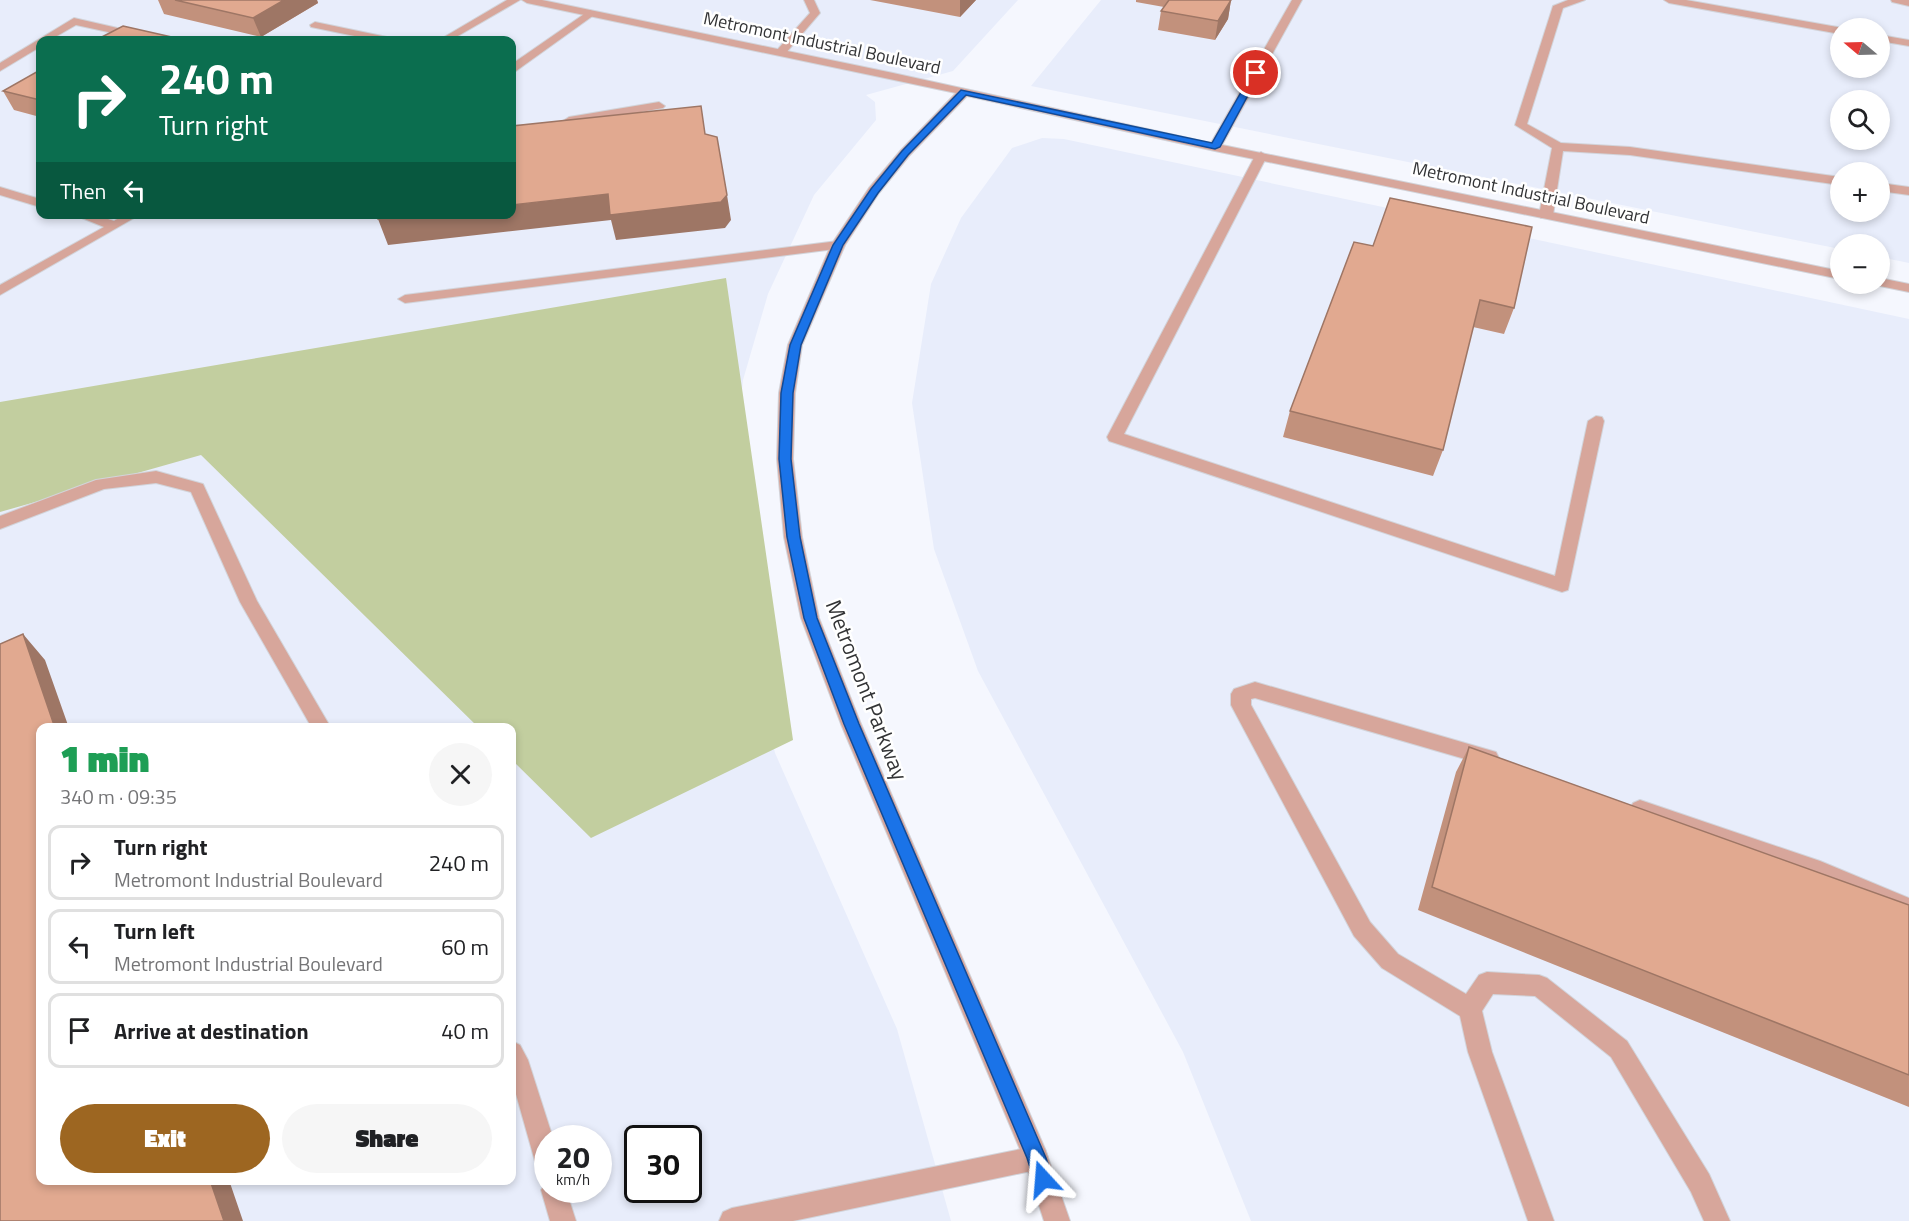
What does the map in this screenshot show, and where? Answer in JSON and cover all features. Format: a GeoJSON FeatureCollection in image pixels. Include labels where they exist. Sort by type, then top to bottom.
{"type":"FeatureCollection","features":[{"type":"Feature","properties":{"kind":"street"},"geometry":{"type":"LineString","coordinates":[[451,36],[515,0]]}},
{"type":"Feature","properties":{"kind":"street","name":"Metromont Industrial Boulevard"},"geometry":{"type":"LineString","coordinates":[[527,0],[781,52],[1215,147],[1830,273]]}},
{"type":"Feature","properties":{"kind":"street"},"geometry":{"type":"LineString","coordinates":[[781,52],[815,14],[809,0]]}},
{"type":"Feature","properties":{"kind":"street"},"geometry":{"type":"LineString","coordinates":[[1215,147],[1297,0]]}},
{"type":"Feature","properties":{"kind":"street"},"geometry":{"type":"LineString","coordinates":[[1580,0],[1558,6],[1521,125],[1558,147],[1629,151],[1830,180]]}},
{"type":"Feature","properties":{"kind":"street"},"geometry":{"type":"LineString","coordinates":[[1669,0],[1830,29]]}},
{"type":"Feature","properties":{"kind":"street"},"geometry":{"type":"LineString","coordinates":[[1896,0],[1909,3]]}},
{"type":"Feature","properties":{"kind":"street"},"geometry":{"type":"LineString","coordinates":[[516,66],[590,13]]}},
{"type":"Feature","properties":{"kind":"street"},"geometry":{"type":"LineString","coordinates":[[50,36],[74,21],[140,36]]}},
{"type":"Feature","properties":{"kind":"street"},"geometry":{"type":"LineString","coordinates":[[315,25],[368,36]]}},
{"type":"Feature","properties":{"kind":"street"},"geometry":{"type":"LineString","coordinates":[[1890,40],[1909,43]]}},
{"type":"Feature","properties":{"kind":"street"},"geometry":{"type":"LineString","coordinates":[[0,68],[36,45]]}},
{"type":"Feature","properties":{"kind":"street","name":"Metromont Parkway"},"geometry":{"type":"LineString","coordinates":[[964,92],[905,153],[874,191],[838,245],[795,345],[787,393],[785,459],[793,537],[810,618],[851,724],[1036,1158],[1057,1221]]}},
{"type":"Feature","properties":{"kind":"street"},"geometry":{"type":"LineString","coordinates":[[557,123],[659,106]]}},
{"type":"Feature","properties":{"kind":"street"},"geometry":{"type":"LineString","coordinates":[[1546,215],[1558,147]]}},
{"type":"Feature","properties":{"kind":"street"},"geometry":{"type":"LineString","coordinates":[[1261,156],[1115,436],[1562,585],[1596,421]]}},
{"type":"Feature","properties":{"kind":"street"},"geometry":{"type":"LineString","coordinates":[[1890,188],[1909,191]]}},
{"type":"Feature","properties":{"kind":"street"},"geometry":{"type":"LineString","coordinates":[[0,191],[36,202]]}},
{"type":"Feature","properties":{"kind":"street"},"geometry":{"type":"LineString","coordinates":[[93,219],[115,226]]}},
{"type":"Feature","properties":{"kind":"street"},"geometry":{"type":"LineString","coordinates":[[0,291],[127,219]]}},
{"type":"Feature","properties":{"kind":"street"},"geometry":{"type":"LineString","coordinates":[[405,299],[838,245]]}},
{"type":"Feature","properties":{"kind":"street"},"geometry":{"type":"LineString","coordinates":[[1890,284],[1909,288]]}},
{"type":"Feature","properties":{"kind":"street"},"geometry":{"type":"LineString","coordinates":[[0,524],[102,484],[156,477],[197,488],[249,602],[319,723]]}},
{"type":"Feature","properties":{"kind":"street"},"geometry":{"type":"LineString","coordinates":[[1470,1009],[1389,961],[1362,929],[1240,705],[1241,694],[1254,690],[1319,707],[1507,764]]}},
{"type":"Feature","properties":{"kind":"street"},"geometry":{"type":"LineString","coordinates":[[1619,802],[1820,870],[1909,908]]}},
{"type":"Feature","properties":{"kind":"street"},"geometry":{"type":"LineString","coordinates":[[1541,1221],[1480,1052],[1470,1009],[1486,983],[1539,986],[1619,1049],[1700,1183],[1717,1221]]}},
{"type":"Feature","properties":{"kind":"street"},"geometry":{"type":"LineString","coordinates":[[516,1060],[536,1125]]}},
{"type":"Feature","properties":{"kind":"street"},"geometry":{"type":"LineString","coordinates":[[732,1221],[1036,1158]]}},
{"type":"Feature","properties":{"kind":"street"},"geometry":{"type":"LineString","coordinates":[[558,1203],[563,1221]]}},
{"type":"Feature","properties":{"kind":"shaded area"},"geometry":{"type":"Polygon","coordinates":[[[0,0],[1018,0],[953,71],[866,95],[875,102],[876,120],[814,195],[768,294],[743,380],[727,534],[775,753],[897,1029],[951,1221],[0,1221],[0,0]]]}},
{"type":"Feature","properties":{"kind":"shaded area"},"geometry":{"type":"Polygon","coordinates":[[[1101,0],[1909,0],[1909,263],[1890,259],[1890,234],[1830,234],[1830,247],[1031,86],[1101,0]]]}},
{"type":"Feature","properties":{"kind":"shaded area"},"geometry":{"type":"Polygon","coordinates":[[[1042,138],[1064,139],[1909,319],[1909,1221],[1251,1221],[1183,1052],[978,671],[934,549],[912,403],[931,284],[961,218],[1012,148],[1042,138]]]}},
{"type":"Feature","properties":{"kind":"green space"},"geometry":{"type":"Polygon","coordinates":[[[726,278],[793,740],[591,838],[516,764],[516,723],[474,723],[201,455],[0,512],[0,402],[726,278]]]}},
{"type":"Feature","properties":{"kind":"building"},"geometry":{"type":"Polygon","coordinates":[[[175,0],[284,0],[253,18],[175,0]]]}},
{"type":"Feature","properties":{"kind":"building"},"geometry":{"type":"Polygon","coordinates":[[[1169,0],[1231,0],[1218,21],[1161,11],[1169,0]]]}},
{"type":"Feature","properties":{"kind":"building"},"geometry":{"type":"Polygon","coordinates":[[[123,26],[167,36],[104,36],[123,26]]]}},
{"type":"Feature","properties":{"kind":"building"},"geometry":{"type":"Polygon","coordinates":[[[36,72],[36,99],[3,91],[36,72]]]}},
{"type":"Feature","properties":{"kind":"building"},"geometry":{"type":"Polygon","coordinates":[[[701,106],[705,134],[717,137],[727,195],[721,202],[610,215],[608,194],[516,205],[516,126],[701,106]]]}},
{"type":"Feature","properties":{"kind":"building"},"geometry":{"type":"Polygon","coordinates":[[[1390,198],[1532,227],[1514,308],[1480,300],[1443,450],[1290,411],[1354,242],[1373,246],[1390,198]]]}},
{"type":"Feature","properties":{"kind":"building"},"geometry":{"type":"Polygon","coordinates":[[[23,634],[53,723],[36,723],[36,1185],[212,1185],[224,1221],[0,1221],[0,644],[23,634]]]}},
{"type":"Feature","properties":{"kind":"building"},"geometry":{"type":"Polygon","coordinates":[[[1469,747],[1909,905],[1909,1075],[1432,887],[1469,747]]]}},
{"type":"Feature","properties":{"kind":"route"},"geometry":{"type":"LineString","coordinates":[[1043,1179],[851,724],[810,618],[793,537],[785,459],[787,393],[795,345],[838,245],[874,191],[905,153],[964,92],[1215,147],[1256,73]]}}]}
